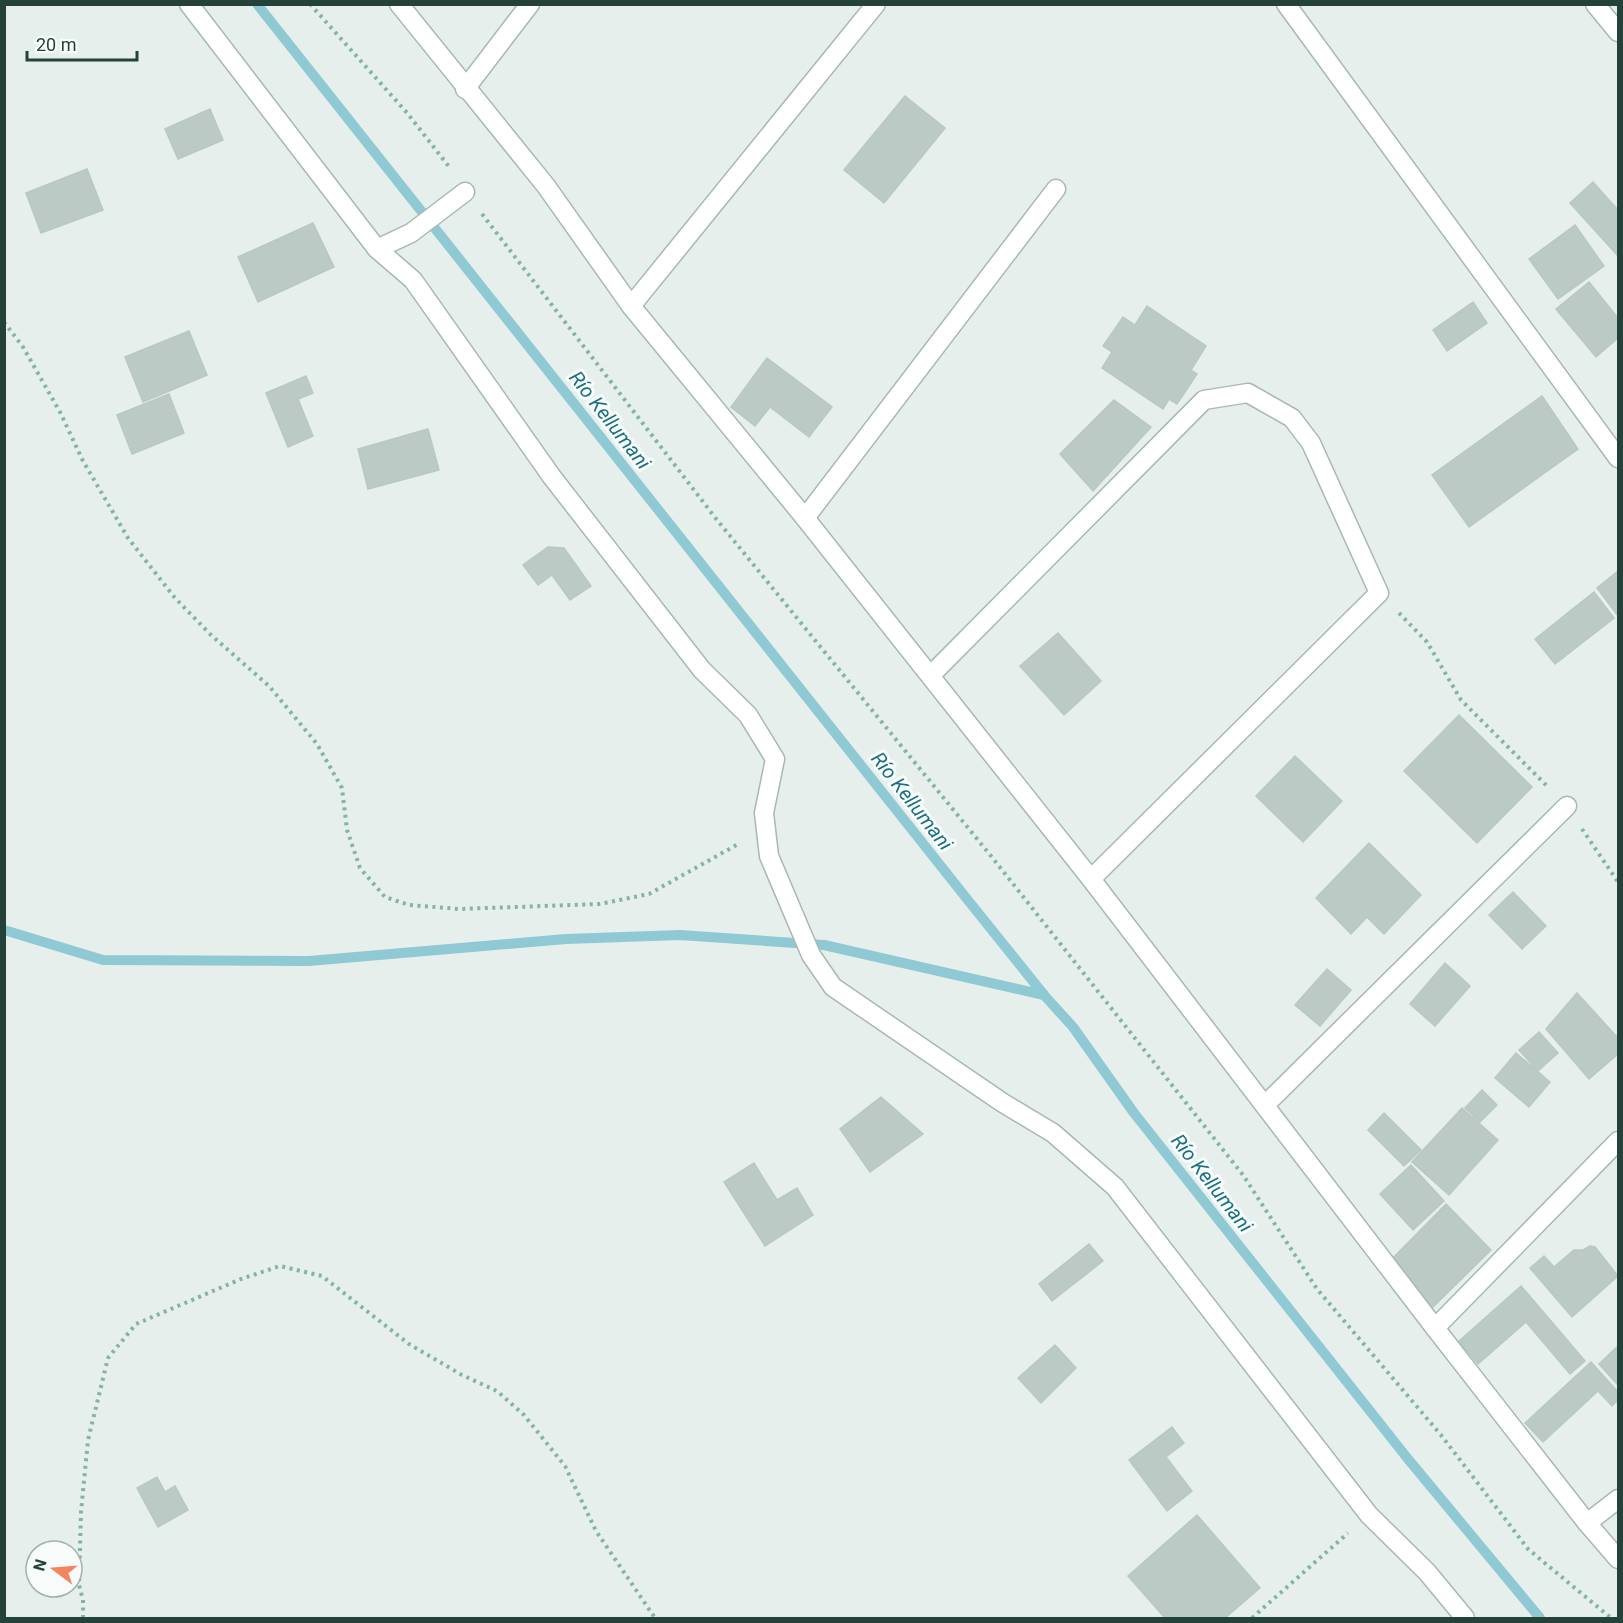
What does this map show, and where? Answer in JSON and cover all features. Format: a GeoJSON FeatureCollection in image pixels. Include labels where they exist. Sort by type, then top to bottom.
{"type":"FeatureCollection","features":[{"type":"Feature","properties":{"kind":"street"},"geometry":{"type":"LineString","coordinates":[[189,4],[377,249],[414,280],[552,477],[650,605],[702,670],[748,715],[775,759],[764,813],[769,856],[811,955],[833,987],[1002,1103],[1053,1133],[1115,1187],[1369,1515],[1427,1572],[1465,1618]]}},
{"type":"Feature","properties":{"kind":"street"},"geometry":{"type":"LineString","coordinates":[[399,4],[465,89],[546,186],[631,306],[805,518],[1091,879],[1435,1328],[1587,1523],[1618,1559]]}},
{"type":"Feature","properties":{"kind":"street"},"geometry":{"type":"LineString","coordinates":[[465,89],[530,4]]}},
{"type":"Feature","properties":{"kind":"street"},"geometry":{"type":"LineString","coordinates":[[631,306],[876,4]]}},
{"type":"Feature","properties":{"kind":"street"},"geometry":{"type":"LineString","coordinates":[[1286,4],[1618,458]]}},
{"type":"Feature","properties":{"kind":"street"},"geometry":{"type":"LineString","coordinates":[[1595,4],[1618,32]]}},
{"type":"Feature","properties":{"kind":"street"},"geometry":{"type":"LineString","coordinates":[[805,518],[1056,189]]}},
{"type":"Feature","properties":{"kind":"street"},"geometry":{"type":"LineString","coordinates":[[377,249],[411,233],[465,192]]}},
{"type":"Feature","properties":{"kind":"street"},"geometry":{"type":"LineString","coordinates":[[930,675],[1204,399],[1248,393],[1292,418],[1311,443],[1379,593],[1091,879]]}},
{"type":"Feature","properties":{"kind":"street"},"geometry":{"type":"LineString","coordinates":[[1265,1105],[1567,806]]}},
{"type":"Feature","properties":{"kind":"street"},"geometry":{"type":"LineString","coordinates":[[1435,1328],[1618,1141]]}},
{"type":"Feature","properties":{"kind":"street"},"geometry":{"type":"LineString","coordinates":[[1587,1523],[1618,1499]]}},
{"type":"Feature","properties":{"kind":"path"},"geometry":{"type":"LineString","coordinates":[[310,4],[442,155],[465,192],[717,520],[991,856],[1243,1175],[1317,1289],[1441,1435],[1528,1549],[1611,1618]]}},
{"type":"Feature","properties":{"kind":"path"},"geometry":{"type":"LineString","coordinates":[[4,322],[22,347],[60,412],[83,461],[128,538],[176,598],[211,635],[269,686],[317,744],[342,788],[347,830],[360,868],[385,897],[409,905],[459,909],[600,904],[649,894],[728,849],[766,834]]}},
{"type":"Feature","properties":{"kind":"path"},"geometry":{"type":"LineString","coordinates":[[1379,593],[1427,642],[1461,700],[1567,806],[1618,882]]}},
{"type":"Feature","properties":{"kind":"path"},"geometry":{"type":"LineString","coordinates":[[83,1618],[83,1600],[79,1585],[81,1512],[88,1440],[108,1358],[136,1324],[241,1279],[280,1266],[322,1276],[409,1344],[462,1375],[497,1391],[524,1415],[565,1466],[596,1531],[655,1618]]}},
{"type":"Feature","properties":{"kind":"path"},"geometry":{"type":"LineString","coordinates":[[1252,1618],[1369,1515]]}},
{"type":"Feature","properties":{"kind":"building"},"geometry":{"type":"Polygon","coordinates":[[[905,96],[945,128],[884,203],[844,170],[905,96]]]}},
{"type":"Feature","properties":{"kind":"building"},"geometry":{"type":"Polygon","coordinates":[[[210,109],[223,140],[178,159],[165,129],[210,109]]]}},
{"type":"Feature","properties":{"kind":"building"},"geometry":{"type":"Polygon","coordinates":[[[87,169],[103,210],[41,233],[26,193],[87,169]]]}},
{"type":"Feature","properties":{"kind":"building"},"geometry":{"type":"Polygon","coordinates":[[[1593,182],[1618,210],[1618,256],[1570,203],[1593,182]]]}},
{"type":"Feature","properties":{"kind":"building"},"geometry":{"type":"Polygon","coordinates":[[[313,223],[334,267],[258,302],[238,257],[313,223]]]}},
{"type":"Feature","properties":{"kind":"building"},"geometry":{"type":"Polygon","coordinates":[[[1575,225],[1604,266],[1558,299],[1529,259],[1575,225]]]}},
{"type":"Feature","properties":{"kind":"building"},"geometry":{"type":"Polygon","coordinates":[[[1589,282],[1618,318],[1618,338],[1596,357],[1556,309],[1589,282]]]}},
{"type":"Feature","properties":{"kind":"building"},"geometry":{"type":"Polygon","coordinates":[[[1473,302],[1487,323],[1447,351],[1433,330],[1473,302]]]}},
{"type":"Feature","properties":{"kind":"building"},"geometry":{"type":"Polygon","coordinates":[[[1147,306],[1206,346],[1191,370],[1197,374],[1177,404],[1169,399],[1163,409],[1102,368],[1112,352],[1103,346],[1123,317],[1135,325],[1147,306]]]}},
{"type":"Feature","properties":{"kind":"building"},"geometry":{"type":"Polygon","coordinates":[[[189,331],[207,375],[143,402],[125,357],[189,331]]]}},
{"type":"Feature","properties":{"kind":"building"},"geometry":{"type":"Polygon","coordinates":[[[767,358],[832,407],[809,437],[770,407],[755,426],[731,407],[767,358]]]}},
{"type":"Feature","properties":{"kind":"building"},"geometry":{"type":"Polygon","coordinates":[[[306,376],[313,393],[298,399],[313,436],[288,447],[266,393],[306,376]]]}},
{"type":"Feature","properties":{"kind":"building"},"geometry":{"type":"Polygon","coordinates":[[[169,394],[184,433],[132,454],[117,415],[169,394]]]}},
{"type":"Feature","properties":{"kind":"building"},"geometry":{"type":"Polygon","coordinates":[[[1542,396],[1578,449],[1469,527],[1432,475],[1542,396]]]}},
{"type":"Feature","properties":{"kind":"building"},"geometry":{"type":"Polygon","coordinates":[[[1114,400],[1151,427],[1093,491],[1060,454],[1114,400]]]}},
{"type":"Feature","properties":{"kind":"building"},"geometry":{"type":"Polygon","coordinates":[[[428,429],[439,470],[368,489],[358,449],[428,429]]]}},
{"type":"Feature","properties":{"kind":"building"},"geometry":{"type":"Polygon","coordinates":[[[548,547],[564,548],[591,586],[570,600],[552,575],[538,585],[523,565],[548,547]]]}},
{"type":"Feature","properties":{"kind":"building"},"geometry":{"type":"Polygon","coordinates":[[[1618,571],[1618,616],[1597,588],[1618,571]]]}},
{"type":"Feature","properties":{"kind":"building"},"geometry":{"type":"Polygon","coordinates":[[[1594,592],[1614,618],[1555,664],[1535,639],[1594,592]]]}},
{"type":"Feature","properties":{"kind":"building"},"geometry":{"type":"Polygon","coordinates":[[[1058,633],[1101,681],[1064,715],[1020,666],[1058,633]]]}},
{"type":"Feature","properties":{"kind":"building"},"geometry":{"type":"Polygon","coordinates":[[[1459,715],[1532,787],[1477,843],[1404,771],[1459,715]]]}},
{"type":"Feature","properties":{"kind":"building"},"geometry":{"type":"Polygon","coordinates":[[[1295,756],[1342,801],[1303,842],[1256,796],[1295,756]]]}},
{"type":"Feature","properties":{"kind":"building"},"geometry":{"type":"Polygon","coordinates":[[[1369,843],[1421,895],[1384,934],[1367,917],[1351,934],[1316,898],[1369,843]]]}},
{"type":"Feature","properties":{"kind":"building"},"geometry":{"type":"Polygon","coordinates":[[[1513,892],[1546,926],[1522,949],[1489,915],[1513,892]]]}},
{"type":"Feature","properties":{"kind":"building"},"geometry":{"type":"Polygon","coordinates":[[[1445,963],[1470,986],[1435,1026],[1410,1004],[1445,963]]]}},
{"type":"Feature","properties":{"kind":"building"},"geometry":{"type":"Polygon","coordinates":[[[1327,969],[1351,990],[1320,1026],[1295,1005],[1327,969]]]}},
{"type":"Feature","properties":{"kind":"building"},"geometry":{"type":"Polygon","coordinates":[[[1577,993],[1618,1038],[1618,1054],[1589,1079],[1546,1029],[1577,993]]]}},
{"type":"Feature","properties":{"kind":"building"},"geometry":{"type":"Polygon","coordinates":[[[1539,1032],[1558,1053],[1538,1071],[1519,1050],[1539,1032]]]}},
{"type":"Feature","properties":{"kind":"building"},"geometry":{"type":"Polygon","coordinates":[[[1516,1053],[1550,1082],[1529,1107],[1495,1078],[1516,1053]]]}},
{"type":"Feature","properties":{"kind":"building"},"geometry":{"type":"Polygon","coordinates":[[[1482,1090],[1497,1105],[1480,1122],[1465,1108],[1482,1090]]]}},
{"type":"Feature","properties":{"kind":"building"},"geometry":{"type":"Polygon","coordinates":[[[881,1097],[923,1134],[870,1172],[840,1129],[881,1097]]]}},
{"type":"Feature","properties":{"kind":"building"},"geometry":{"type":"Polygon","coordinates":[[[1462,1108],[1498,1140],[1449,1195],[1412,1162],[1462,1108]]]}},
{"type":"Feature","properties":{"kind":"building"},"geometry":{"type":"Polygon","coordinates":[[[1384,1113],[1421,1150],[1404,1166],[1368,1130],[1384,1113]]]}},
{"type":"Feature","properties":{"kind":"building"},"geometry":{"type":"Polygon","coordinates":[[[754,1163],[777,1200],[797,1188],[813,1215],[765,1246],[724,1182],[754,1163]]]}},
{"type":"Feature","properties":{"kind":"building"},"geometry":{"type":"Polygon","coordinates":[[[1411,1165],[1444,1201],[1413,1230],[1380,1194],[1411,1165]]]}},
{"type":"Feature","properties":{"kind":"building"},"geometry":{"type":"Polygon","coordinates":[[[1446,1204],[1491,1250],[1432,1308],[1388,1263],[1446,1204]]]}},
{"type":"Feature","properties":{"kind":"building"},"geometry":{"type":"Polygon","coordinates":[[[1089,1244],[1103,1261],[1052,1301],[1039,1284],[1089,1244]]]}},
{"type":"Feature","properties":{"kind":"building"},"geometry":{"type":"Polygon","coordinates":[[[1590,1246],[1595,1247],[1618,1276],[1572,1317],[1530,1268],[1544,1256],[1554,1267],[1574,1250],[1583,1250],[1590,1246]]]}},
{"type":"Feature","properties":{"kind":"building"},"geometry":{"type":"Polygon","coordinates":[[[1521,1286],[1585,1361],[1570,1374],[1526,1322],[1478,1364],[1459,1341],[1521,1286]]]}},
{"type":"Feature","properties":{"kind":"building"},"geometry":{"type":"Polygon","coordinates":[[[1055,1345],[1076,1368],[1041,1403],[1018,1378],[1055,1345]]]}},
{"type":"Feature","properties":{"kind":"building"},"geometry":{"type":"Polygon","coordinates":[[[1618,1346],[1618,1385],[1599,1364],[1618,1346]]]}},
{"type":"Feature","properties":{"kind":"building"},"geometry":{"type":"Polygon","coordinates":[[[1591,1362],[1618,1392],[1618,1400],[1612,1406],[1598,1391],[1543,1442],[1525,1423],[1591,1362]]]}},
{"type":"Feature","properties":{"kind":"building"},"geometry":{"type":"Polygon","coordinates":[[[1172,1427],[1184,1443],[1166,1457],[1192,1491],[1167,1511],[1129,1460],[1172,1427]]]}},
{"type":"Feature","properties":{"kind":"building"},"geometry":{"type":"Polygon","coordinates":[[[157,1477],[165,1492],[175,1486],[188,1510],[158,1527],[137,1488],[157,1477]]]}},
{"type":"Feature","properties":{"kind":"building"},"geometry":{"type":"Polygon","coordinates":[[[1197,1515],[1260,1588],[1225,1618],[1165,1618],[1128,1576],[1197,1515]]]}},
{"type":"Feature","properties":{"kind":"waterway","name":"Río Kellumani"},"geometry":{"type":"LineString","coordinates":[[257,4],[967,899],[1044,995],[1073,1027],[1134,1113],[1408,1459],[1540,1618]]}},
{"type":"Feature","properties":{"kind":"waterway"},"geometry":{"type":"LineString","coordinates":[[4,930],[103,960],[309,961],[566,939],[680,935],[824,945],[1044,995]]}}]}
